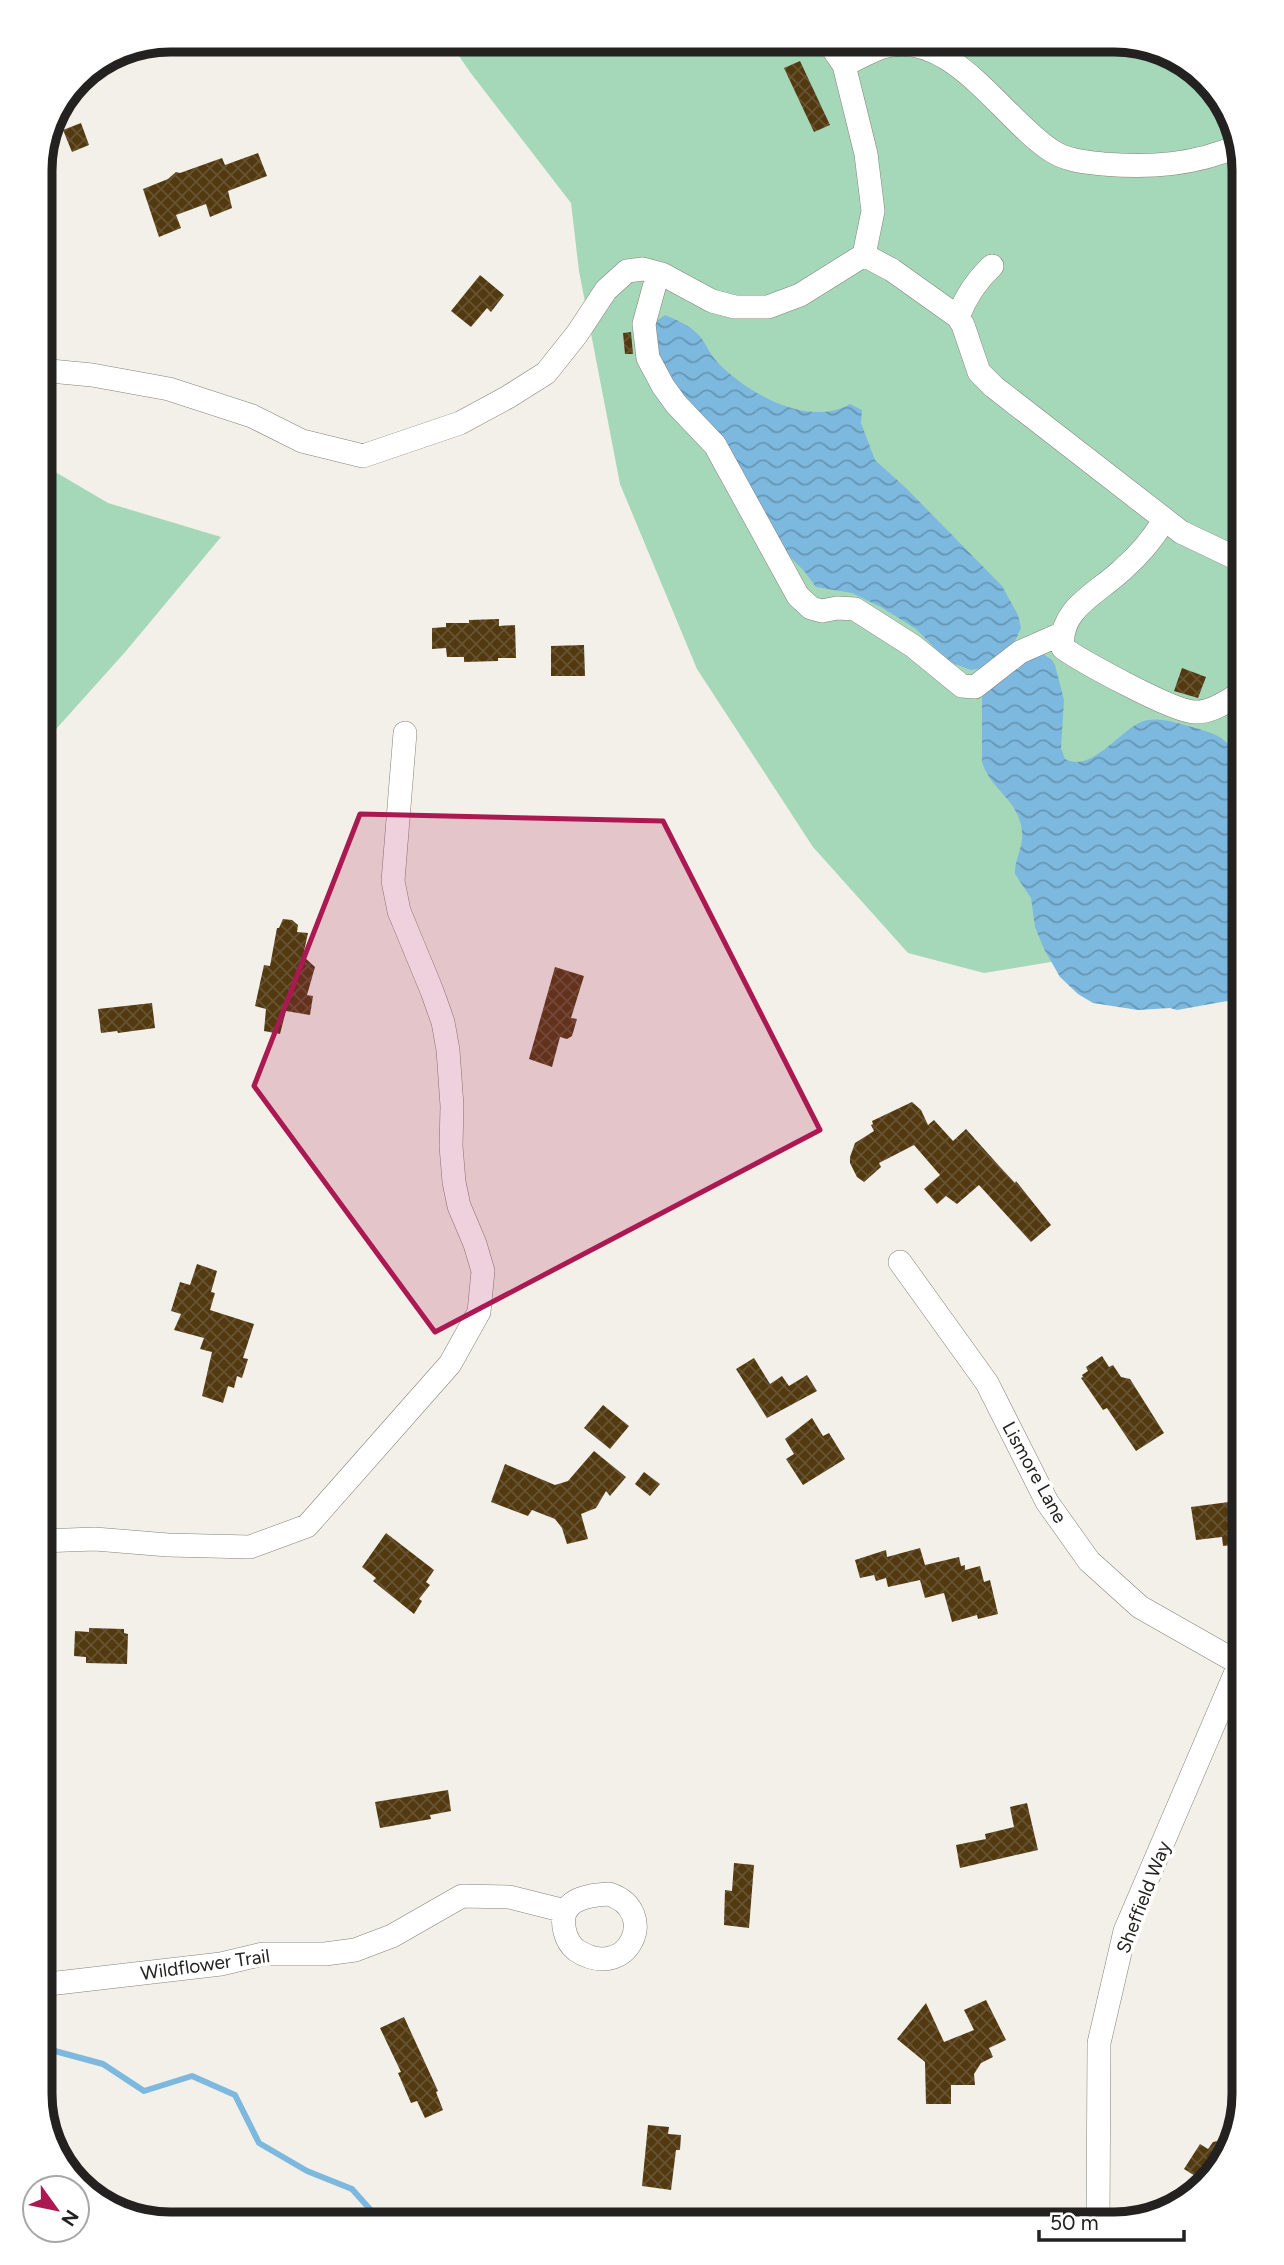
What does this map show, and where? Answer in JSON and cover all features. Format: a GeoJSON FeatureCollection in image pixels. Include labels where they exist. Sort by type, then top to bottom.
{"type":"FeatureCollection","features":[{"type":"Feature","properties":{"kind":"street"},"geometry":{"type":"LineString","coordinates":[[53,371],[92,375],[169,389],[251,416],[302,441],[363,456],[460,423],[546,373],[577,334],[606,290],[627,271],[643,269],[658,273],[712,301],[736,307],[768,307],[800,295],[864,255],[873,211],[863,142],[844,65],[836,53]]}},
{"type":"Feature","properties":{"kind":"street"},"geometry":{"type":"LineString","coordinates":[[844,65],[871,53]]}},
{"type":"Feature","properties":{"kind":"street"},"geometry":{"type":"LineString","coordinates":[[936,53],[949,59],[1052,151],[1069,160],[1142,167],[1176,164],[1216,156],[1229,150]]}},
{"type":"Feature","properties":{"kind":"street"},"geometry":{"type":"LineString","coordinates":[[864,255],[892,270],[958,317],[979,372],[994,387],[1164,520],[1181,532],[1232,556]]}},
{"type":"Feature","properties":{"kind":"street"},"geometry":{"type":"LineString","coordinates":[[958,317],[975,282],[992,266]]}},
{"type":"Feature","properties":{"kind":"street"},"geometry":{"type":"LineString","coordinates":[[658,273],[644,324],[648,358],[676,404],[715,445],[798,596],[811,608],[822,611],[855,609],[913,646],[962,686],[975,687],[1020,652],[1061,634],[1080,603],[1123,569],[1157,532],[1164,520]]}},
{"type":"Feature","properties":{"kind":"street"},"geometry":{"type":"LineString","coordinates":[[1061,634],[1063,648],[1079,659],[1182,709],[1208,711],[1232,698]]}},
{"type":"Feature","properties":{"kind":"street"},"geometry":{"type":"LineString","coordinates":[[52,1541],[95,1539],[168,1545],[250,1546],[307,1526],[450,1364],[479,1312],[483,1271],[459,1206],[454,1182],[449,1050],[436,1002],[399,911],[393,881],[405,733]]}},
{"type":"Feature","properties":{"kind":"street","name":"Lismore Lane"},"geometry":{"type":"LineString","coordinates":[[900,1262],[987,1383],[1047,1502],[1089,1561],[1140,1607],[1232,1661]]}},
{"type":"Feature","properties":{"kind":"street","name":"Sheffield Way"},"geometry":{"type":"LineString","coordinates":[[1098,2212],[1098,2043],[1125,1931],[1232,1687]]}},
{"type":"Feature","properties":{"kind":"street","name":"Wildflower Trail"},"geometry":{"type":"LineString","coordinates":[[52,1983],[221,1964],[263,1954],[325,1954],[355,1950],[392,1936],[461,1896],[509,1897],[565,1911]]}},
{"type":"Feature","properties":{"kind":"highlighted area"},"geometry":{"type":"Polygon","coordinates":[[[360,814],[663,821],[820,1130],[435,1332],[254,1086],[360,814]]]}},
{"type":"Feature","properties":{"kind":"green space"},"geometry":{"type":"Polygon","coordinates":[[[456,52],[1121,53],[1151,59],[1179,72],[1212,105],[1225,133],[1232,170],[1232,993],[1057,961],[984,973],[908,953],[813,847],[697,669],[620,484],[579,271],[571,203],[456,52]]]}},
{"type":"Feature","properties":{"kind":"green space"},"geometry":{"type":"Polygon","coordinates":[[[53,471],[108,503],[221,537],[126,651],[53,733],[53,471]]]}},
{"type":"Feature","properties":{"kind":"water"},"geometry":{"type":"Polygon","coordinates":[[[665,315],[687,325],[701,337],[719,364],[763,396],[798,410],[834,410],[850,404],[862,410],[861,423],[875,460],[1002,586],[1018,615],[1021,628],[1015,641],[985,668],[971,670],[949,662],[916,629],[881,607],[852,593],[816,587],[784,551],[664,379],[652,335],[655,322],[665,315]]]}},
{"type":"Feature","properties":{"kind":"water"},"geometry":{"type":"Polygon","coordinates":[[[1043,654],[1055,665],[1064,700],[1061,748],[1065,759],[1074,762],[1094,757],[1131,728],[1152,720],[1172,722],[1211,733],[1224,740],[1232,750],[1232,1000],[1177,1010],[1138,1010],[1093,1003],[1078,994],[1060,977],[1035,927],[1031,898],[1015,874],[1022,837],[1020,820],[1010,802],[991,780],[982,762],[982,698],[992,681],[1024,661],[1043,654]]]}},
{"type":"Feature","properties":{"kind":"building"},"geometry":{"type":"Polygon","coordinates":[[[800,61],[830,125],[814,132],[784,68],[800,61]]]}},
{"type":"Feature","properties":{"kind":"building"},"geometry":{"type":"Polygon","coordinates":[[[81,123],[89,145],[72,152],[63,130],[81,123]]]}},
{"type":"Feature","properties":{"kind":"building"},"geometry":{"type":"Polygon","coordinates":[[[258,153],[267,176],[228,191],[232,208],[210,217],[206,204],[176,215],[181,228],[159,237],[143,189],[168,179],[176,172],[180,173],[222,158],[225,165],[258,153]]]}},
{"type":"Feature","properties":{"kind":"building"},"geometry":{"type":"Polygon","coordinates":[[[480,275],[504,295],[491,312],[487,308],[471,327],[451,311],[480,275]]]}},
{"type":"Feature","properties":{"kind":"building"},"geometry":{"type":"Polygon","coordinates":[[[631,332],[633,354],[625,354],[623,333],[631,332]]]}},
{"type":"Feature","properties":{"kind":"building"},"geometry":{"type":"Polygon","coordinates":[[[499,619],[499,626],[515,625],[516,658],[464,662],[464,657],[447,657],[446,648],[432,649],[432,628],[446,627],[446,623],[499,619]]]}},
{"type":"Feature","properties":{"kind":"building"},"geometry":{"type":"Polygon","coordinates":[[[584,645],[585,676],[551,676],[551,646],[584,645]]]}},
{"type":"Feature","properties":{"kind":"building"},"geometry":{"type":"Polygon","coordinates":[[[1182,668],[1206,677],[1198,698],[1174,691],[1182,668]]]}},
{"type":"Feature","properties":{"kind":"building"},"geometry":{"type":"Polygon","coordinates":[[[283,919],[292,920],[298,925],[297,932],[308,933],[303,956],[315,967],[307,995],[313,996],[310,1015],[286,1011],[280,1034],[264,1031],[266,1009],[255,1006],[264,965],[270,966],[277,928],[283,919]]]}},
{"type":"Feature","properties":{"kind":"building"},"geometry":{"type":"Polygon","coordinates":[[[555,967],[584,976],[571,1018],[577,1019],[572,1036],[567,1039],[560,1037],[552,1067],[529,1059],[555,967]]]}},
{"type":"Feature","properties":{"kind":"building"},"geometry":{"type":"Polygon","coordinates":[[[152,1003],[155,1028],[101,1033],[98,1009],[152,1003]]]}},
{"type":"Feature","properties":{"kind":"building"},"geometry":{"type":"Polygon","coordinates":[[[912,1102],[921,1110],[928,1125],[934,1120],[953,1141],[966,1129],[1015,1183],[1016,1181],[1051,1225],[1031,1242],[979,1185],[957,1204],[946,1196],[937,1204],[924,1189],[940,1175],[914,1145],[879,1163],[881,1167],[864,1182],[857,1177],[850,1163],[855,1143],[874,1131],[872,1121],[912,1102]]]}},
{"type":"Feature","properties":{"kind":"building"},"geometry":{"type":"Polygon","coordinates":[[[197,1264],[217,1271],[211,1292],[215,1293],[210,1310],[254,1324],[243,1358],[248,1359],[242,1378],[237,1376],[234,1388],[228,1386],[223,1403],[202,1396],[212,1352],[200,1349],[204,1338],[174,1330],[181,1314],[171,1311],[180,1282],[190,1285],[197,1264]]]}},
{"type":"Feature","properties":{"kind":"building"},"geometry":{"type":"Polygon","coordinates":[[[1102,1356],[1109,1367],[1113,1365],[1121,1377],[1130,1379],[1164,1433],[1136,1451],[1107,1408],[1103,1410],[1081,1378],[1088,1371],[1086,1367],[1102,1356]]]}},
{"type":"Feature","properties":{"kind":"building"},"geometry":{"type":"Polygon","coordinates":[[[754,1358],[770,1384],[782,1376],[789,1386],[807,1375],[817,1391],[767,1418],[736,1369],[754,1358]]]}},
{"type":"Feature","properties":{"kind":"building"},"geometry":{"type":"Polygon","coordinates":[[[603,1405],[629,1426],[610,1449],[584,1428],[603,1405]]]}},
{"type":"Feature","properties":{"kind":"building"},"geometry":{"type":"Polygon","coordinates":[[[812,1418],[823,1436],[829,1433],[845,1459],[803,1485],[786,1459],[794,1454],[785,1439],[812,1418]]]}},
{"type":"Feature","properties":{"kind":"building"},"geometry":{"type":"Polygon","coordinates":[[[594,1451],[626,1477],[610,1496],[606,1491],[596,1508],[581,1514],[588,1539],[567,1544],[562,1528],[555,1519],[532,1510],[528,1516],[491,1502],[505,1464],[555,1485],[568,1481],[594,1451]]]}},
{"type":"Feature","properties":{"kind":"building"},"geometry":{"type":"Polygon","coordinates":[[[644,1472],[660,1484],[650,1496],[635,1484],[644,1472]]]}},
{"type":"Feature","properties":{"kind":"building"},"geometry":{"type":"Polygon","coordinates":[[[1232,1502],[1232,1545],[1223,1546],[1222,1537],[1196,1540],[1191,1507],[1232,1502]]]}},
{"type":"Feature","properties":{"kind":"building"},"geometry":{"type":"Polygon","coordinates":[[[386,1533],[434,1570],[426,1582],[430,1585],[419,1599],[422,1601],[414,1614],[373,1581],[376,1578],[362,1567],[386,1533]]]}},
{"type":"Feature","properties":{"kind":"building"},"geometry":{"type":"Polygon","coordinates":[[[920,1548],[925,1565],[959,1557],[965,1570],[980,1566],[984,1582],[990,1580],[998,1614],[978,1619],[977,1615],[952,1622],[944,1593],[925,1598],[920,1580],[888,1587],[886,1578],[876,1581],[874,1575],[860,1578],[855,1560],[886,1550],[887,1557],[920,1548]]]}},
{"type":"Feature","properties":{"kind":"building"},"geometry":{"type":"Polygon","coordinates":[[[89,1628],[124,1629],[124,1633],[128,1634],[127,1664],[86,1663],[86,1657],[74,1656],[75,1631],[89,1632],[89,1628]]]}},
{"type":"Feature","properties":{"kind":"building"},"geometry":{"type":"Polygon","coordinates":[[[448,1790],[451,1811],[430,1815],[431,1819],[380,1828],[375,1802],[448,1790]]]}},
{"type":"Feature","properties":{"kind":"building"},"geometry":{"type":"Polygon","coordinates":[[[1027,1803],[1038,1850],[960,1868],[956,1845],[986,1839],[985,1834],[1014,1827],[1010,1807],[1027,1803]]]}},
{"type":"Feature","properties":{"kind":"building"},"geometry":{"type":"Polygon","coordinates":[[[734,1863],[754,1865],[749,1928],[724,1925],[725,1890],[732,1891],[734,1863]]]}},
{"type":"Feature","properties":{"kind":"building"},"geometry":{"type":"Polygon","coordinates":[[[986,2000],[1006,2040],[989,2048],[993,2057],[981,2063],[974,2074],[975,2085],[951,2085],[951,2104],[926,2104],[925,2062],[897,2039],[926,2003],[944,2042],[974,2030],[964,2010],[986,2000]]]}},
{"type":"Feature","properties":{"kind":"building"},"geometry":{"type":"Polygon","coordinates":[[[404,2017],[438,2091],[436,2092],[443,2110],[425,2118],[417,2101],[411,2103],[398,2073],[401,2072],[380,2028],[404,2017]]]}},
{"type":"Feature","properties":{"kind":"building"},"geometry":{"type":"Polygon","coordinates":[[[648,2125],[669,2127],[668,2134],[681,2135],[680,2150],[676,2150],[671,2190],[642,2186],[648,2125]]]}},
{"type":"Feature","properties":{"kind":"building"},"geometry":{"type":"Polygon","coordinates":[[[1223,2140],[1216,2154],[1197,2177],[1184,2169],[1200,2144],[1208,2149],[1213,2142],[1223,2140]]]}},
{"type":"Feature","properties":{"kind":"waterway"},"geometry":{"type":"LineString","coordinates":[[52,2050],[103,2064],[144,2091],[192,2076],[235,2095],[259,2143],[307,2171],[352,2189],[372,2212]]}}]}
